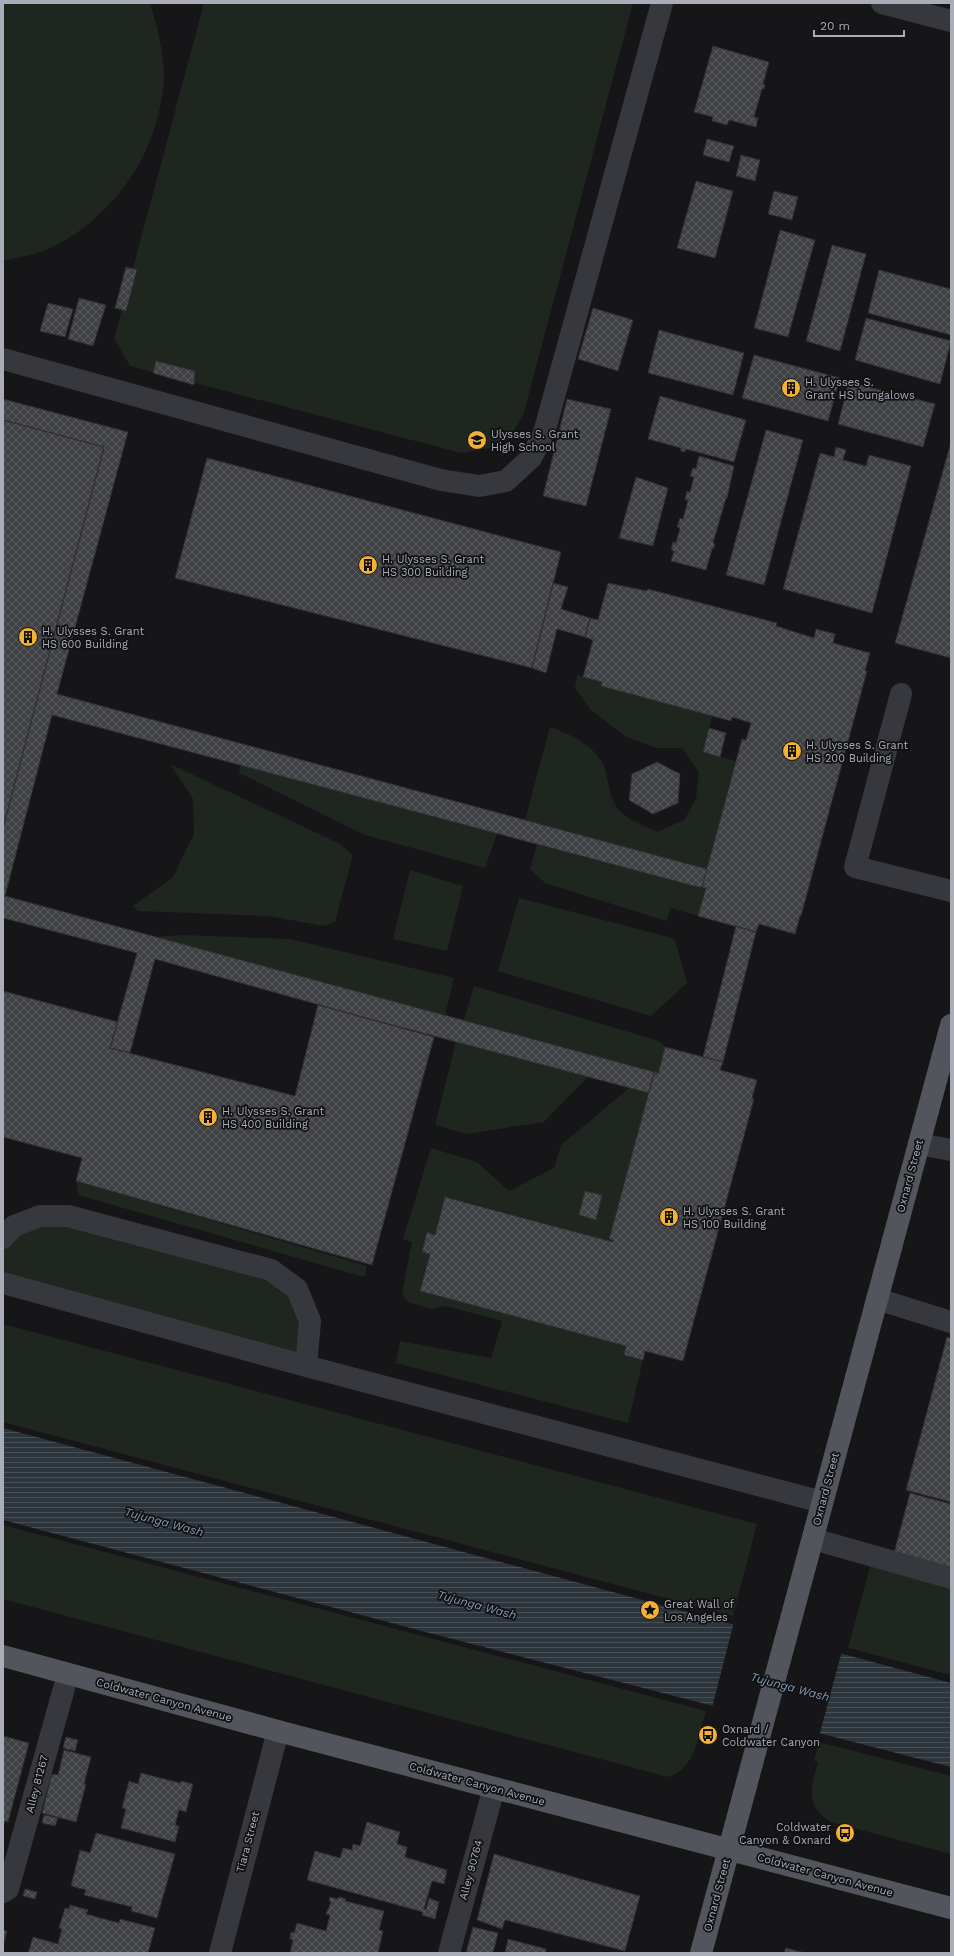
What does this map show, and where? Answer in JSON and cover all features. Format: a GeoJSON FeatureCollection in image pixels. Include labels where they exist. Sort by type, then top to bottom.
{"type":"FeatureCollection","features":[{"type":"Feature","properties":{"kind":"main road","name":"Oxnard Street"},"geometry":{"type":"LineString","coordinates":[[701,1953],[951,1025]]}},
{"type":"Feature","properties":{"kind":"main road","name":"Coldwater Canyon Avenue"},"geometry":{"type":"LineString","coordinates":[[3,1656],[278,1731],[951,1908]]}},
{"type":"Feature","properties":{"kind":"street"},"geometry":{"type":"LineString","coordinates":[[3,359],[441,480],[479,486],[506,481],[531,458],[544,433],[662,3]]}},
{"type":"Feature","properties":{"kind":"street"},"geometry":{"type":"LineString","coordinates":[[882,3],[951,21]]}},
{"type":"Feature","properties":{"kind":"street"},"geometry":{"type":"LineString","coordinates":[[901,694],[855,867],[951,891]]}},
{"type":"Feature","properties":{"kind":"street"},"geometry":{"type":"LineString","coordinates":[[919,1144],[951,1150]]}},
{"type":"Feature","properties":{"kind":"street"},"geometry":{"type":"LineString","coordinates":[[3,1238],[14,1226],[40,1216],[68,1216],[271,1270],[297,1289],[310,1321],[306,1366]]}},
{"type":"Feature","properties":{"kind":"street"},"geometry":{"type":"LineString","coordinates":[[3,1283],[306,1366],[822,1502]]}},
{"type":"Feature","properties":{"kind":"street"},"geometry":{"type":"LineString","coordinates":[[877,1299],[951,1322]]}},
{"type":"Feature","properties":{"kind":"street"},"geometry":{"type":"LineString","coordinates":[[813,1539],[951,1578]]}},
{"type":"Feature","properties":{"kind":"street","name":"Alley 81267"},"geometry":{"type":"LineString","coordinates":[[3,1892],[8,1889],[68,1674]]}},
{"type":"Feature","properties":{"kind":"street","name":"Tiara Street"},"geometry":{"type":"LineString","coordinates":[[220,1953],[278,1731]]}},
{"type":"Feature","properties":{"kind":"street","name":"Alley 90764"},"geometry":{"type":"LineString","coordinates":[[449,1953],[494,1788]]}},
{"type":"Feature","properties":{"kind":"shaded area"},"geometry":{"type":"Polygon","coordinates":[[[3,3],[150,3],[160,41],[164,80],[160,107],[154,130],[134,172],[121,191],[105,209],[69,238],[43,251],[7,260],[3,260],[3,3]]]}},
{"type":"Feature","properties":{"kind":"shaded area"},"geometry":{"type":"Polygon","coordinates":[[[204,3],[633,3],[524,412],[512,434],[489,448],[461,453],[130,366],[114,339],[204,3]]]}},
{"type":"Feature","properties":{"kind":"shaded area"},"geometry":{"type":"Polygon","coordinates":[[[577,675],[602,682],[602,686],[712,716],[703,752],[736,761],[707,869],[525,820],[550,727],[578,739],[586,744],[600,758],[615,805],[625,816],[634,821],[657,832],[684,820],[696,799],[699,772],[682,748],[657,748],[626,737],[590,709],[575,688],[577,675]]]}},
{"type":"Feature","properties":{"kind":"shaded area"},"geometry":{"type":"Polygon","coordinates":[[[170,764],[340,844],[353,855],[335,922],[324,926],[268,916],[138,911],[133,906],[173,877],[194,834],[193,799],[170,764]]]}},
{"type":"Feature","properties":{"kind":"shaded area"},"geometry":{"type":"Polygon","coordinates":[[[240,765],[497,834],[485,868],[365,835],[239,773],[240,765]]]}},
{"type":"Feature","properties":{"kind":"shaded area"},"geometry":{"type":"Polygon","coordinates":[[[537,845],[706,888],[698,916],[671,908],[666,921],[545,883],[530,869],[537,845]]]}},
{"type":"Feature","properties":{"kind":"shaded area"},"geometry":{"type":"Polygon","coordinates":[[[410,870],[463,886],[447,951],[393,939],[410,870]]]}},
{"type":"Feature","properties":{"kind":"shaded area"},"geometry":{"type":"Polygon","coordinates":[[[519,898],[665,936],[675,940],[687,983],[651,1016],[498,971],[519,898]]]}},
{"type":"Feature","properties":{"kind":"shaded area"},"geometry":{"type":"Polygon","coordinates":[[[183,935],[290,939],[454,978],[445,1015],[154,937],[183,935]]]}},
{"type":"Feature","properties":{"kind":"shaded area"},"geometry":{"type":"Polygon","coordinates":[[[474,986],[659,1041],[665,1047],[658,1073],[464,1020],[474,986]]]}},
{"type":"Feature","properties":{"kind":"shaded area"},"geometry":{"type":"Polygon","coordinates":[[[456,1042],[588,1077],[544,1122],[467,1134],[435,1125],[456,1042]]]}},
{"type":"Feature","properties":{"kind":"shaded area"},"geometry":{"type":"Polygon","coordinates":[[[629,1088],[649,1093],[609,1239],[613,1240],[613,1242],[464,1201],[435,1235],[427,1233],[422,1251],[430,1254],[420,1291],[626,1346],[643,1360],[628,1423],[396,1363],[400,1341],[491,1358],[502,1321],[446,1306],[432,1309],[408,1302],[402,1293],[412,1242],[403,1239],[431,1148],[477,1162],[509,1191],[554,1168],[561,1145],[629,1088]]]}},
{"type":"Feature","properties":{"kind":"shaded area"},"geometry":{"type":"Polygon","coordinates":[[[76,1181],[367,1266],[364,1277],[78,1195],[76,1181]]]}},
{"type":"Feature","properties":{"kind":"shaded area"},"geometry":{"type":"Polygon","coordinates":[[[68,1222],[268,1280],[289,1292],[301,1319],[299,1357],[3,1278],[3,1250],[17,1233],[43,1223],[68,1222]]]}},
{"type":"Feature","properties":{"kind":"shaded area"},"geometry":{"type":"Polygon","coordinates":[[[3,1324],[757,1524],[733,1616],[3,1422],[3,1324]]]}},
{"type":"Feature","properties":{"kind":"shaded area"},"geometry":{"type":"Polygon","coordinates":[[[3,1525],[706,1711],[698,1740],[690,1759],[684,1767],[677,1773],[668,1777],[3,1599],[3,1525]]]}},
{"type":"Feature","properties":{"kind":"shaded area"},"geometry":{"type":"Polygon","coordinates":[[[871,1563],[951,1585],[951,1675],[848,1648],[871,1563]]]}},
{"type":"Feature","properties":{"kind":"shaded area"},"geometry":{"type":"Polygon","coordinates":[[[819,1742],[951,1776],[951,1854],[831,1822],[822,1816],[813,1803],[812,1796],[813,1780],[818,1762],[814,1761],[819,1742]]]}},
{"type":"Feature","properties":{"kind":"water","name":"Tujunga Wash"},"geometry":{"type":"Polygon","coordinates":[[[3,1428],[951,1683],[951,1767],[418,1630],[3,1520],[3,1428]]]}},
{"type":"Feature","properties":{"kind":"pier"},"geometry":{"type":"Polygon","coordinates":[[[734,1622],[842,1651],[819,1736],[712,1708],[734,1622]]]}},
{"type":"Feature","properties":{"kind":"building"},"geometry":{"type":"Polygon","coordinates":[[[713,46],[769,62],[763,84],[765,85],[764,89],[762,89],[754,117],[758,118],[756,127],[729,120],[727,125],[712,121],[713,117],[694,112],[713,46]]]}},
{"type":"Feature","properties":{"kind":"building"},"geometry":{"type":"Polygon","coordinates":[[[707,139],[734,146],[729,162],[703,155],[707,139]]]}},
{"type":"Feature","properties":{"kind":"building"},"geometry":{"type":"Polygon","coordinates":[[[741,155],[760,160],[755,181],[736,176],[741,155]]]}},
{"type":"Feature","properties":{"kind":"building"},"geometry":{"type":"Polygon","coordinates":[[[696,181],[733,191],[715,258],[677,248],[696,181]]]}},
{"type":"Feature","properties":{"kind":"building"},"geometry":{"type":"Polygon","coordinates":[[[774,191],[798,197],[792,220],[768,214],[774,191]]]}},
{"type":"Feature","properties":{"kind":"building"},"geometry":{"type":"Polygon","coordinates":[[[780,230],[815,240],[788,337],[754,328],[780,230]]]}},
{"type":"Feature","properties":{"kind":"building"},"geometry":{"type":"Polygon","coordinates":[[[832,245],[866,254],[840,351],[806,341],[832,245]]]}},
{"type":"Feature","properties":{"kind":"building"},"geometry":{"type":"Polygon","coordinates":[[[126,267],[137,270],[126,311],[115,308],[126,267]]]}},
{"type":"Feature","properties":{"kind":"building"},"geometry":{"type":"Polygon","coordinates":[[[879,270],[951,289],[951,335],[868,313],[879,270]]]}},
{"type":"Feature","properties":{"kind":"building"},"geometry":{"type":"Polygon","coordinates":[[[79,298],[106,305],[93,346],[68,339],[79,298]]]}},
{"type":"Feature","properties":{"kind":"building"},"geometry":{"type":"Polygon","coordinates":[[[48,303],[73,309],[65,337],[40,331],[48,303]]]}},
{"type":"Feature","properties":{"kind":"building"},"geometry":{"type":"Polygon","coordinates":[[[593,308],[633,320],[618,371],[578,359],[593,308]]]}},
{"type":"Feature","properties":{"kind":"building"},"geometry":{"type":"Polygon","coordinates":[[[866,318],[951,341],[940,384],[855,360],[866,318]]]}},
{"type":"Feature","properties":{"kind":"building"},"geometry":{"type":"Polygon","coordinates":[[[659,330],[744,353],[733,395],[648,373],[659,330]]]}},
{"type":"Feature","properties":{"kind":"building","name":"H. Ulysses S. Grant HS bungalows"},"geometry":{"type":"Polygon","coordinates":[[[754,355],[840,378],[828,421],[742,398],[754,355]]]}},
{"type":"Feature","properties":{"kind":"building"},"geometry":{"type":"Polygon","coordinates":[[[156,361],[195,371],[194,385],[153,373],[156,361]]]}},
{"type":"Feature","properties":{"kind":"building"},"geometry":{"type":"Polygon","coordinates":[[[849,382],[935,404],[923,447],[838,424],[849,382]]]}},
{"type":"Feature","properties":{"kind":"building"},"geometry":{"type":"Polygon","coordinates":[[[660,396],[746,420],[734,462],[686,449],[685,452],[681,451],[681,448],[648,439],[660,396]]]}},
{"type":"Feature","properties":{"kind":"building"},"geometry":{"type":"Polygon","coordinates":[[[3,399],[128,432],[57,694],[707,869],[702,887],[698,887],[52,715],[5,896],[658,1073],[654,1073],[649,1093],[370,1019],[155,959],[130,1053],[110,1048],[137,953],[3,918],[3,828],[104,447],[3,420],[3,399]]]}},
{"type":"Feature","properties":{"kind":"building"},"geometry":{"type":"Polygon","coordinates":[[[567,399],[611,409],[586,506],[543,496],[567,399]]]}},
{"type":"Feature","properties":{"kind":"building","name":"H. Ulysses S. Grant HS 600 Building"},"geometry":{"type":"Polygon","coordinates":[[[3,420],[104,447],[3,828],[3,420]]]}},
{"type":"Feature","properties":{"kind":"building"},"geometry":{"type":"Polygon","coordinates":[[[766,430],[803,440],[764,585],[726,575],[766,430]]]}},
{"type":"Feature","properties":{"kind":"building"},"geometry":{"type":"Polygon","coordinates":[[[951,442],[951,658],[895,643],[951,442]]]}},
{"type":"Feature","properties":{"kind":"building"},"geometry":{"type":"Polygon","coordinates":[[[836,447],[846,450],[843,460],[866,466],[869,455],[911,466],[872,613],[783,589],[820,453],[834,457],[836,447]]]}},
{"type":"Feature","properties":{"kind":"building"},"geometry":{"type":"Polygon","coordinates":[[[699,456],[734,466],[727,498],[713,543],[715,544],[706,570],[671,561],[674,551],[671,550],[673,542],[676,543],[680,528],[677,527],[680,518],[683,519],[688,500],[685,500],[687,491],[690,492],[694,477],[690,476],[693,468],[696,469],[699,456]]]}},
{"type":"Feature","properties":{"kind":"building","name":"H. Ulysses S. Grant HS 300 Building"},"geometry":{"type":"Polygon","coordinates":[[[207,458],[561,552],[532,668],[175,578],[207,458]]]}},
{"type":"Feature","properties":{"kind":"building"},"geometry":{"type":"Polygon","coordinates":[[[636,477],[668,488],[653,546],[619,538],[636,477]]]}},
{"type":"Feature","properties":{"kind":"building"},"geometry":{"type":"Polygon","coordinates":[[[553,583],[568,587],[561,609],[590,618],[585,637],[557,629],[546,673],[532,668],[553,583]]]}},
{"type":"Feature","properties":{"kind":"building","name":"H. Ulysses S. Grant HS 200 Building"},"geometry":{"type":"Polygon","coordinates":[[[608,583],[647,591],[648,589],[777,623],[776,626],[814,638],[816,629],[835,634],[833,643],[870,653],[865,671],[867,671],[795,934],[759,924],[756,932],[698,916],[706,888],[702,887],[742,739],[746,740],[751,723],[732,717],[731,721],[601,686],[602,682],[583,677],[593,640],[585,637],[590,618],[598,620],[608,583]]]}},
{"type":"Feature","properties":{"kind":"building"},"geometry":{"type":"Polygon","coordinates":[[[709,728],[726,733],[720,757],[703,752],[709,728]]]}},
{"type":"Feature","properties":{"kind":"building"},"geometry":{"type":"Polygon","coordinates":[[[657,762],[680,774],[678,803],[653,814],[629,800],[632,774],[657,762]]]}},
{"type":"Feature","properties":{"kind":"building"},"geometry":{"type":"Polygon","coordinates":[[[736,926],[756,932],[723,1062],[703,1057],[736,926]]]}},
{"type":"Feature","properties":{"kind":"building","name":"H. Ulysses S. Grant HS 400 Building"},"geometry":{"type":"Polygon","coordinates":[[[3,991],[118,1022],[110,1048],[295,1096],[318,1005],[434,1037],[372,1265],[76,1181],[82,1158],[3,1137],[3,991]]]}},
{"type":"Feature","properties":{"kind":"building","name":"H. Ulysses S. Grant HS 100 Building"},"geometry":{"type":"Polygon","coordinates":[[[665,1047],[723,1062],[720,1070],[757,1080],[752,1098],[754,1099],[683,1361],[645,1351],[643,1360],[624,1355],[626,1346],[420,1291],[430,1254],[422,1252],[427,1232],[435,1235],[445,1197],[613,1242],[613,1240],[609,1239],[654,1073],[658,1074],[665,1047]]]}},
{"type":"Feature","properties":{"kind":"building"},"geometry":{"type":"Polygon","coordinates":[[[585,1191],[602,1195],[596,1220],[579,1215],[585,1191]]]}},
{"type":"Feature","properties":{"kind":"building"},"geometry":{"type":"Polygon","coordinates":[[[947,1337],[951,1338],[951,1502],[906,1490],[947,1337]]]}},
{"type":"Feature","properties":{"kind":"building"},"geometry":{"type":"Polygon","coordinates":[[[910,1493],[951,1504],[951,1568],[894,1553],[910,1493]]]}},
{"type":"Feature","properties":{"kind":"building"},"geometry":{"type":"Polygon","coordinates":[[[3,1736],[29,1743],[8,1822],[5,1821],[3,1828],[3,1736]]]}},
{"type":"Feature","properties":{"kind":"building"},"geometry":{"type":"Polygon","coordinates":[[[66,1737],[78,1740],[75,1751],[63,1748],[66,1737]]]}},
{"type":"Feature","properties":{"kind":"building"},"geometry":{"type":"Polygon","coordinates":[[[64,1750],[91,1757],[76,1822],[42,1813],[52,1774],[58,1775],[64,1750]]]}},
{"type":"Feature","properties":{"kind":"building"},"geometry":{"type":"Polygon","coordinates":[[[141,1773],[180,1783],[181,1781],[193,1784],[186,1812],[179,1810],[175,1825],[179,1826],[175,1842],[121,1828],[126,1809],[122,1808],[129,1781],[138,1784],[141,1773]]]}},
{"type":"Feature","properties":{"kind":"building"},"geometry":{"type":"Polygon","coordinates":[[[44,1815],[58,1818],[55,1826],[42,1823],[44,1815]]]}},
{"type":"Feature","properties":{"kind":"building"},"geometry":{"type":"Polygon","coordinates":[[[367,1822],[400,1832],[397,1844],[407,1847],[405,1857],[447,1870],[444,1884],[432,1881],[424,1909],[426,1910],[429,1898],[439,1902],[435,1919],[422,1915],[423,1912],[307,1880],[315,1851],[340,1858],[343,1848],[352,1850],[353,1844],[360,1846],[367,1822]]]}},
{"type":"Feature","properties":{"kind":"building"},"geometry":{"type":"Polygon","coordinates":[[[96,1833],[175,1854],[157,1918],[131,1911],[132,1907],[84,1895],[86,1890],[71,1886],[80,1850],[90,1853],[96,1833]]]}},
{"type":"Feature","properties":{"kind":"building"},"geometry":{"type":"Polygon","coordinates":[[[494,1854],[640,1896],[625,1951],[505,1920],[502,1929],[477,1920],[494,1854]]]}},
{"type":"Feature","properties":{"kind":"building"},"geometry":{"type":"Polygon","coordinates":[[[25,1889],[37,1892],[35,1899],[23,1896],[25,1889]]]}},
{"type":"Feature","properties":{"kind":"building"},"geometry":{"type":"Polygon","coordinates":[[[330,1897],[338,1899],[339,1897],[346,1899],[345,1901],[384,1911],[379,1930],[383,1931],[378,1953],[290,1953],[293,1940],[290,1939],[291,1932],[294,1933],[297,1923],[326,1931],[330,1915],[326,1914],[331,1902],[329,1901],[330,1897]]]}},
{"type":"Feature","properties":{"kind":"building"},"geometry":{"type":"Polygon","coordinates":[[[70,1905],[88,1910],[86,1914],[119,1923],[120,1919],[155,1928],[148,1953],[28,1953],[33,1937],[58,1944],[62,1929],[59,1928],[65,1908],[69,1909],[70,1905]]]}},
{"type":"Feature","properties":{"kind":"building"},"geometry":{"type":"Polygon","coordinates":[[[473,1927],[498,1933],[493,1953],[466,1953],[473,1927]]]}},
{"type":"Feature","properties":{"kind":"building"},"geometry":{"type":"Polygon","coordinates":[[[3,1930],[7,1931],[3,1946],[3,1930]]]}},
{"type":"Feature","properties":{"kind":"building"},"geometry":{"type":"Polygon","coordinates":[[[508,1939],[546,1949],[545,1953],[505,1953],[508,1939]]]}},
{"type":"Feature","properties":{"kind":"building"},"geometry":{"type":"Polygon","coordinates":[[[786,1948],[805,1953],[784,1953],[786,1948]]]}},
{"type":"Feature","properties":{"kind":"place","name":"H. Ulysses S. Grant HS bungalows"},"geometry":{"type":"Point","coordinates":[791,388]}},
{"type":"Feature","properties":{"kind":"place","name":"Ulysses S. Grant High School"},"geometry":{"type":"Point","coordinates":[477,440]}},
{"type":"Feature","properties":{"kind":"place","name":"H. Ulysses S. Grant HS 300 Building"},"geometry":{"type":"Point","coordinates":[368,565]}},
{"type":"Feature","properties":{"kind":"place","name":"H. Ulysses S. Grant HS 600 Building"},"geometry":{"type":"Point","coordinates":[28,637]}},
{"type":"Feature","properties":{"kind":"place","name":"H. Ulysses S. Grant HS 200 Building"},"geometry":{"type":"Point","coordinates":[792,751]}},
{"type":"Feature","properties":{"kind":"place","name":"H. Ulysses S. Grant HS 400 Building"},"geometry":{"type":"Point","coordinates":[208,1117]}},
{"type":"Feature","properties":{"kind":"place","name":"H. Ulysses S. Grant HS 100 Building"},"geometry":{"type":"Point","coordinates":[669,1217]}},
{"type":"Feature","properties":{"kind":"place","name":"Great Wall of Los Angeles"},"geometry":{"type":"Point","coordinates":[650,1610]}},
{"type":"Feature","properties":{"kind":"place","name":"Oxnard / Coldwater Canyon"},"geometry":{"type":"Point","coordinates":[708,1735]}},
{"type":"Feature","properties":{"kind":"place","name":"Coldwater Canyon & Oxnard"},"geometry":{"type":"Point","coordinates":[845,1833]}}]}
